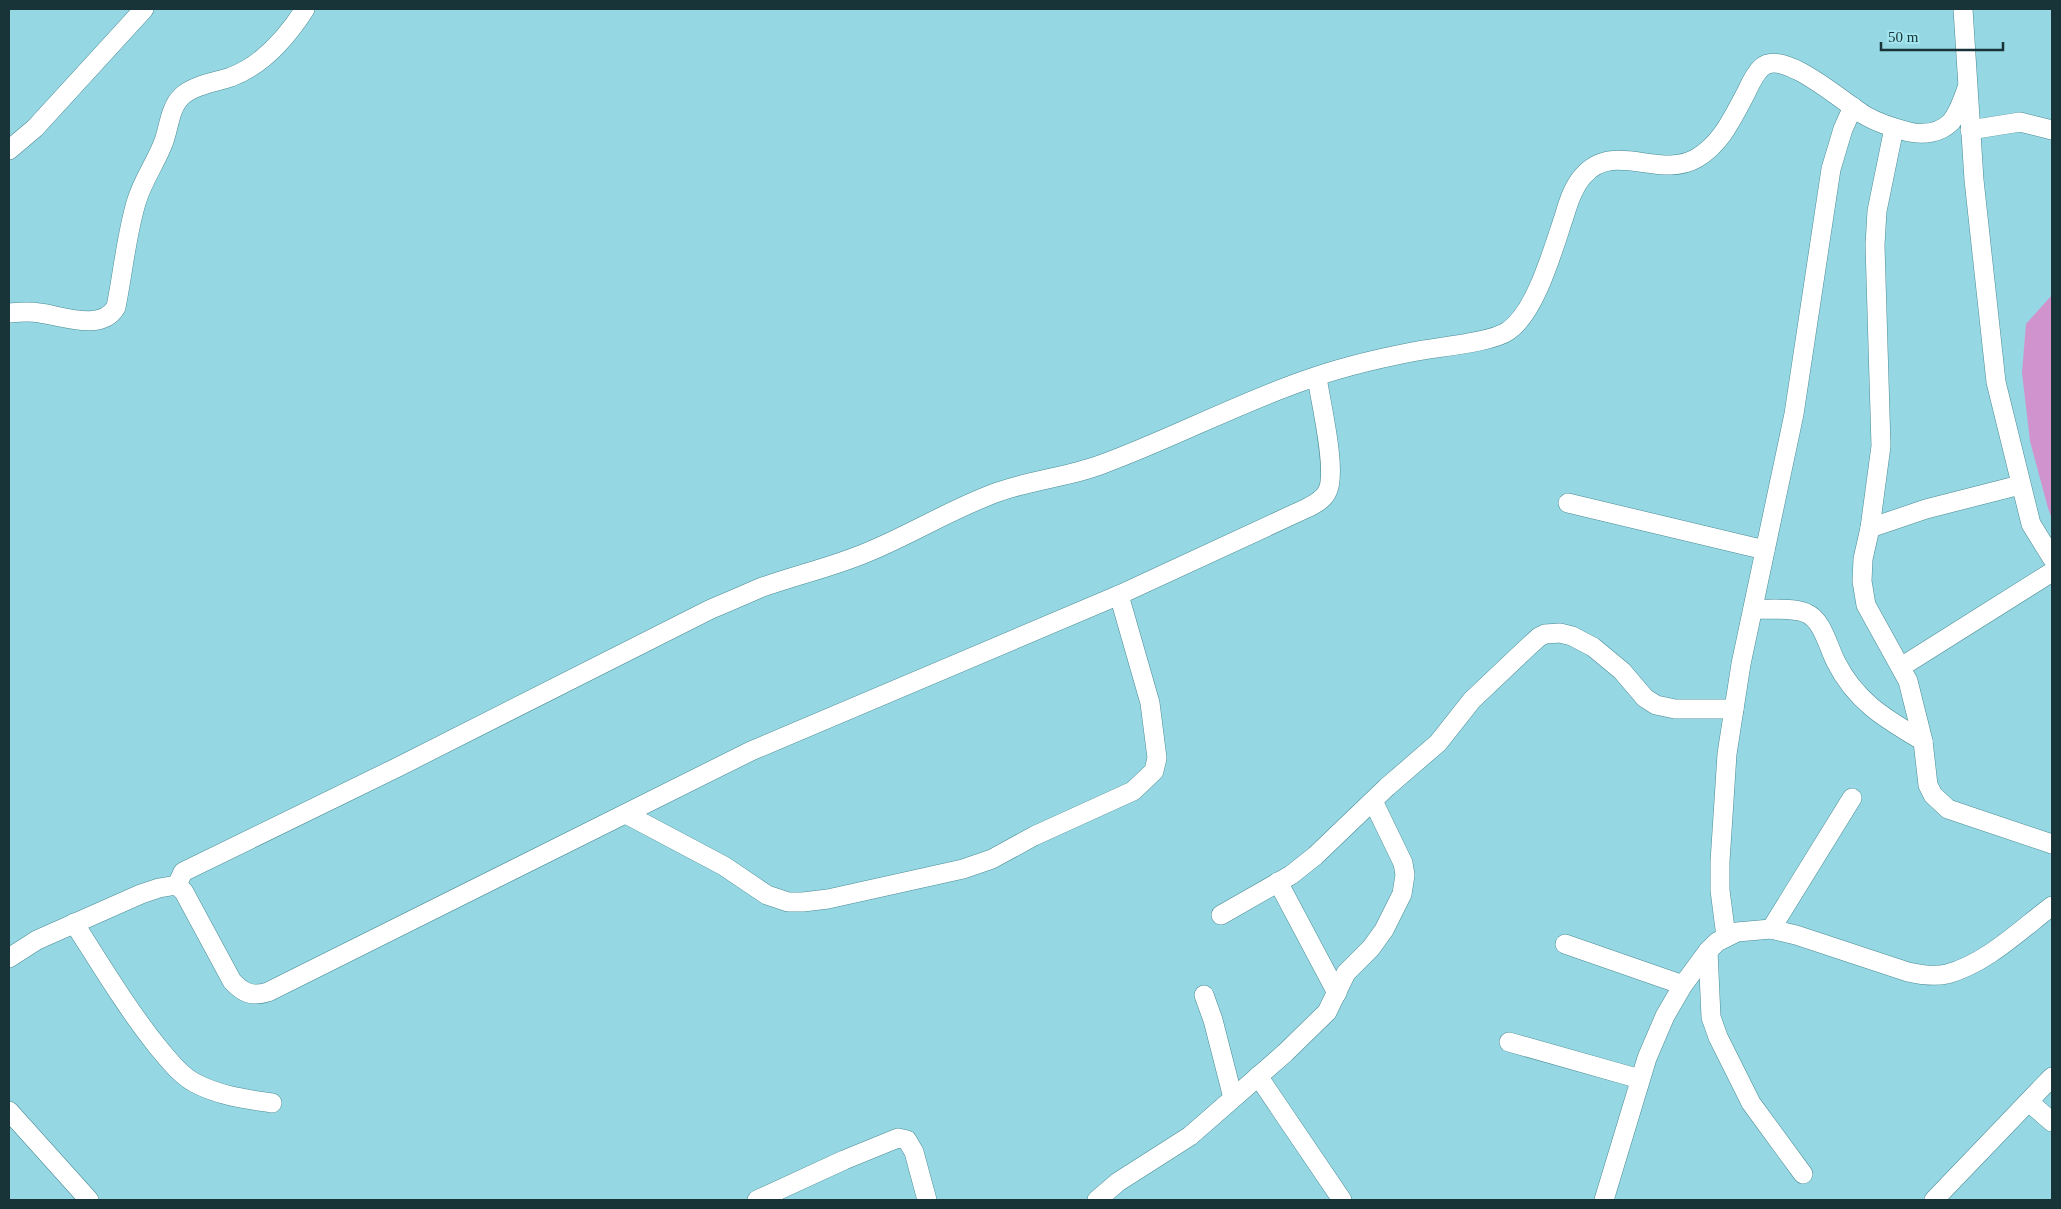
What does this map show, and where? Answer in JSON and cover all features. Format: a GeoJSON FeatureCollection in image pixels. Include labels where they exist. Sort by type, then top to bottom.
{"type":"FeatureCollection","features":[{"type":"Feature","properties":{"kind":"street"},"geometry":{"type":"LineString","coordinates":[[9,312],[39,313],[83,320],[103,319],[112,315],[118,301],[128,237],[136,202],[164,141],[175,105],[182,96],[193,90],[247,70],[277,45],[305,9]]}},
{"type":"Feature","properties":{"kind":"street"},"geometry":{"type":"LineString","coordinates":[[1963,9],[1970,130],[1982,265],[1996,382],[2031,524],[2052,558]]}},
{"type":"Feature","properties":{"kind":"street"},"geometry":{"type":"LineString","coordinates":[[9,150],[35,128],[139,10]]}},
{"type":"Feature","properties":{"kind":"street"},"geometry":{"type":"LineString","coordinates":[[177,885],[183,872],[398,767],[711,609],[761,588],[868,552],[996,493],[1100,465],[1303,380],[1409,352],[1494,338],[1507,332],[1518,322],[1533,299],[1544,274],[1570,199],[1580,178],[1594,166],[1607,162],[1625,160],[1669,166],[1694,160],[1710,149],[1723,135],[1756,74],[1767,64],[1775,63],[1795,69],[1864,115],[1894,128],[1918,134],[1937,131],[1953,120],[1967,88]]}},
{"type":"Feature","properties":{"kind":"street"},"geometry":{"type":"LineString","coordinates":[[1726,937],[1720,890],[1720,862],[1728,754],[1734,709],[1794,414],[1831,169],[1852,107]]}},
{"type":"Feature","properties":{"kind":"street"},"geometry":{"type":"LineString","coordinates":[[1970,130],[2020,122],[2052,130]]}},
{"type":"Feature","properties":{"kind":"street"},"geometry":{"type":"LineString","coordinates":[[1894,128],[1877,211],[1875,255],[1881,446],[1870,528],[1863,559],[1862,581],[1866,604],[1908,681],[1923,741],[1928,785],[1940,803],[1948,809],[2052,844]]}},
{"type":"Feature","properties":{"kind":"street"},"geometry":{"type":"LineString","coordinates":[[177,885],[184,892],[232,981],[247,994],[260,995],[268,992],[751,751],[1119,595],[1321,500],[1330,485],[1331,471],[1317,376]]}},
{"type":"Feature","properties":{"kind":"street"},"geometry":{"type":"LineString","coordinates":[[1870,528],[1926,509],[2020,485]]}},
{"type":"Feature","properties":{"kind":"street"},"geometry":{"type":"LineString","coordinates":[[1568,503],[1765,550]]}},
{"type":"Feature","properties":{"kind":"street"},"geometry":{"type":"LineString","coordinates":[[1901,667],[2052,572]]}},
{"type":"Feature","properties":{"kind":"street"},"geometry":{"type":"LineString","coordinates":[[626,814],[724,866],[767,896],[788,902],[828,899],[963,869],[992,859],[1034,836],[1133,791],[1154,771],[1157,758],[1150,703],[1119,595]]}},
{"type":"Feature","properties":{"kind":"street"},"geometry":{"type":"LineString","coordinates":[[1753,609],[1799,611],[1807,613],[1814,618],[1841,671],[1853,689],[1880,715],[1923,741]]}},
{"type":"Feature","properties":{"kind":"street"},"geometry":{"type":"LineString","coordinates":[[1221,914],[1278,882],[1315,856],[1438,743],[1472,700],[1539,637],[1545,634],[1560,633],[1572,636],[1593,646],[1622,671],[1646,698],[1656,705],[1675,709],[1734,709]]}},
{"type":"Feature","properties":{"kind":"street"},"geometry":{"type":"LineString","coordinates":[[1772,929],[1852,798]]}},
{"type":"Feature","properties":{"kind":"street"},"geometry":{"type":"LineString","coordinates":[[1097,1200],[1118,1182],[1190,1136],[1322,1018],[1346,973],[1371,948],[1384,930],[1402,894],[1405,883],[1403,863],[1373,801]]}},
{"type":"Feature","properties":{"kind":"street"},"geometry":{"type":"LineString","coordinates":[[1278,882],[1337,993]]}},
{"type":"Feature","properties":{"kind":"street"},"geometry":{"type":"LineString","coordinates":[[9,958],[37,940],[74,923],[159,888],[177,885]]}},
{"type":"Feature","properties":{"kind":"street"},"geometry":{"type":"LineString","coordinates":[[1604,1200],[1640,1079],[1665,1016],[1683,985],[1708,951],[1726,937],[1744,930],[1772,929],[1796,934],[1908,972],[1933,975],[1946,974],[1976,962],[2052,906]]}},
{"type":"Feature","properties":{"kind":"street"},"geometry":{"type":"LineString","coordinates":[[74,923],[133,1016],[170,1062],[193,1082],[213,1091],[230,1097],[272,1103]]}},
{"type":"Feature","properties":{"kind":"street"},"geometry":{"type":"LineString","coordinates":[[9,942],[37,940]]}},
{"type":"Feature","properties":{"kind":"street"},"geometry":{"type":"LineString","coordinates":[[1565,944],[1683,985]]}},
{"type":"Feature","properties":{"kind":"street"},"geometry":{"type":"LineString","coordinates":[[1708,951],[1711,1017],[1718,1037],[1751,1103],[1803,1174]]}},
{"type":"Feature","properties":{"kind":"street"},"geometry":{"type":"LineString","coordinates":[[1204,995],[1213,1020],[1233,1098]]}},
{"type":"Feature","properties":{"kind":"street"},"geometry":{"type":"LineString","coordinates":[[1509,1042],[1640,1079]]}},
{"type":"Feature","properties":{"kind":"street"},"geometry":{"type":"LineString","coordinates":[[1258,1076],[1342,1200]]}},
{"type":"Feature","properties":{"kind":"street"},"geometry":{"type":"LineString","coordinates":[[1934,1200],[2052,1077]]}},
{"type":"Feature","properties":{"kind":"street"},"geometry":{"type":"LineString","coordinates":[[2028,1102],[2052,1122]]}},
{"type":"Feature","properties":{"kind":"street"},"geometry":{"type":"LineString","coordinates":[[9,1111],[89,1200]]}},
{"type":"Feature","properties":{"kind":"street"},"geometry":{"type":"LineString","coordinates":[[757,1200],[844,1160],[898,1138],[907,1140],[914,1152],[927,1200]]}},
{"type":"Feature","properties":{"kind":"shaded area"},"geometry":{"type":"Polygon","coordinates":[[[2052,295],[2052,519],[2030,441],[2022,373],[2026,324],[2052,295]]]}}]}
